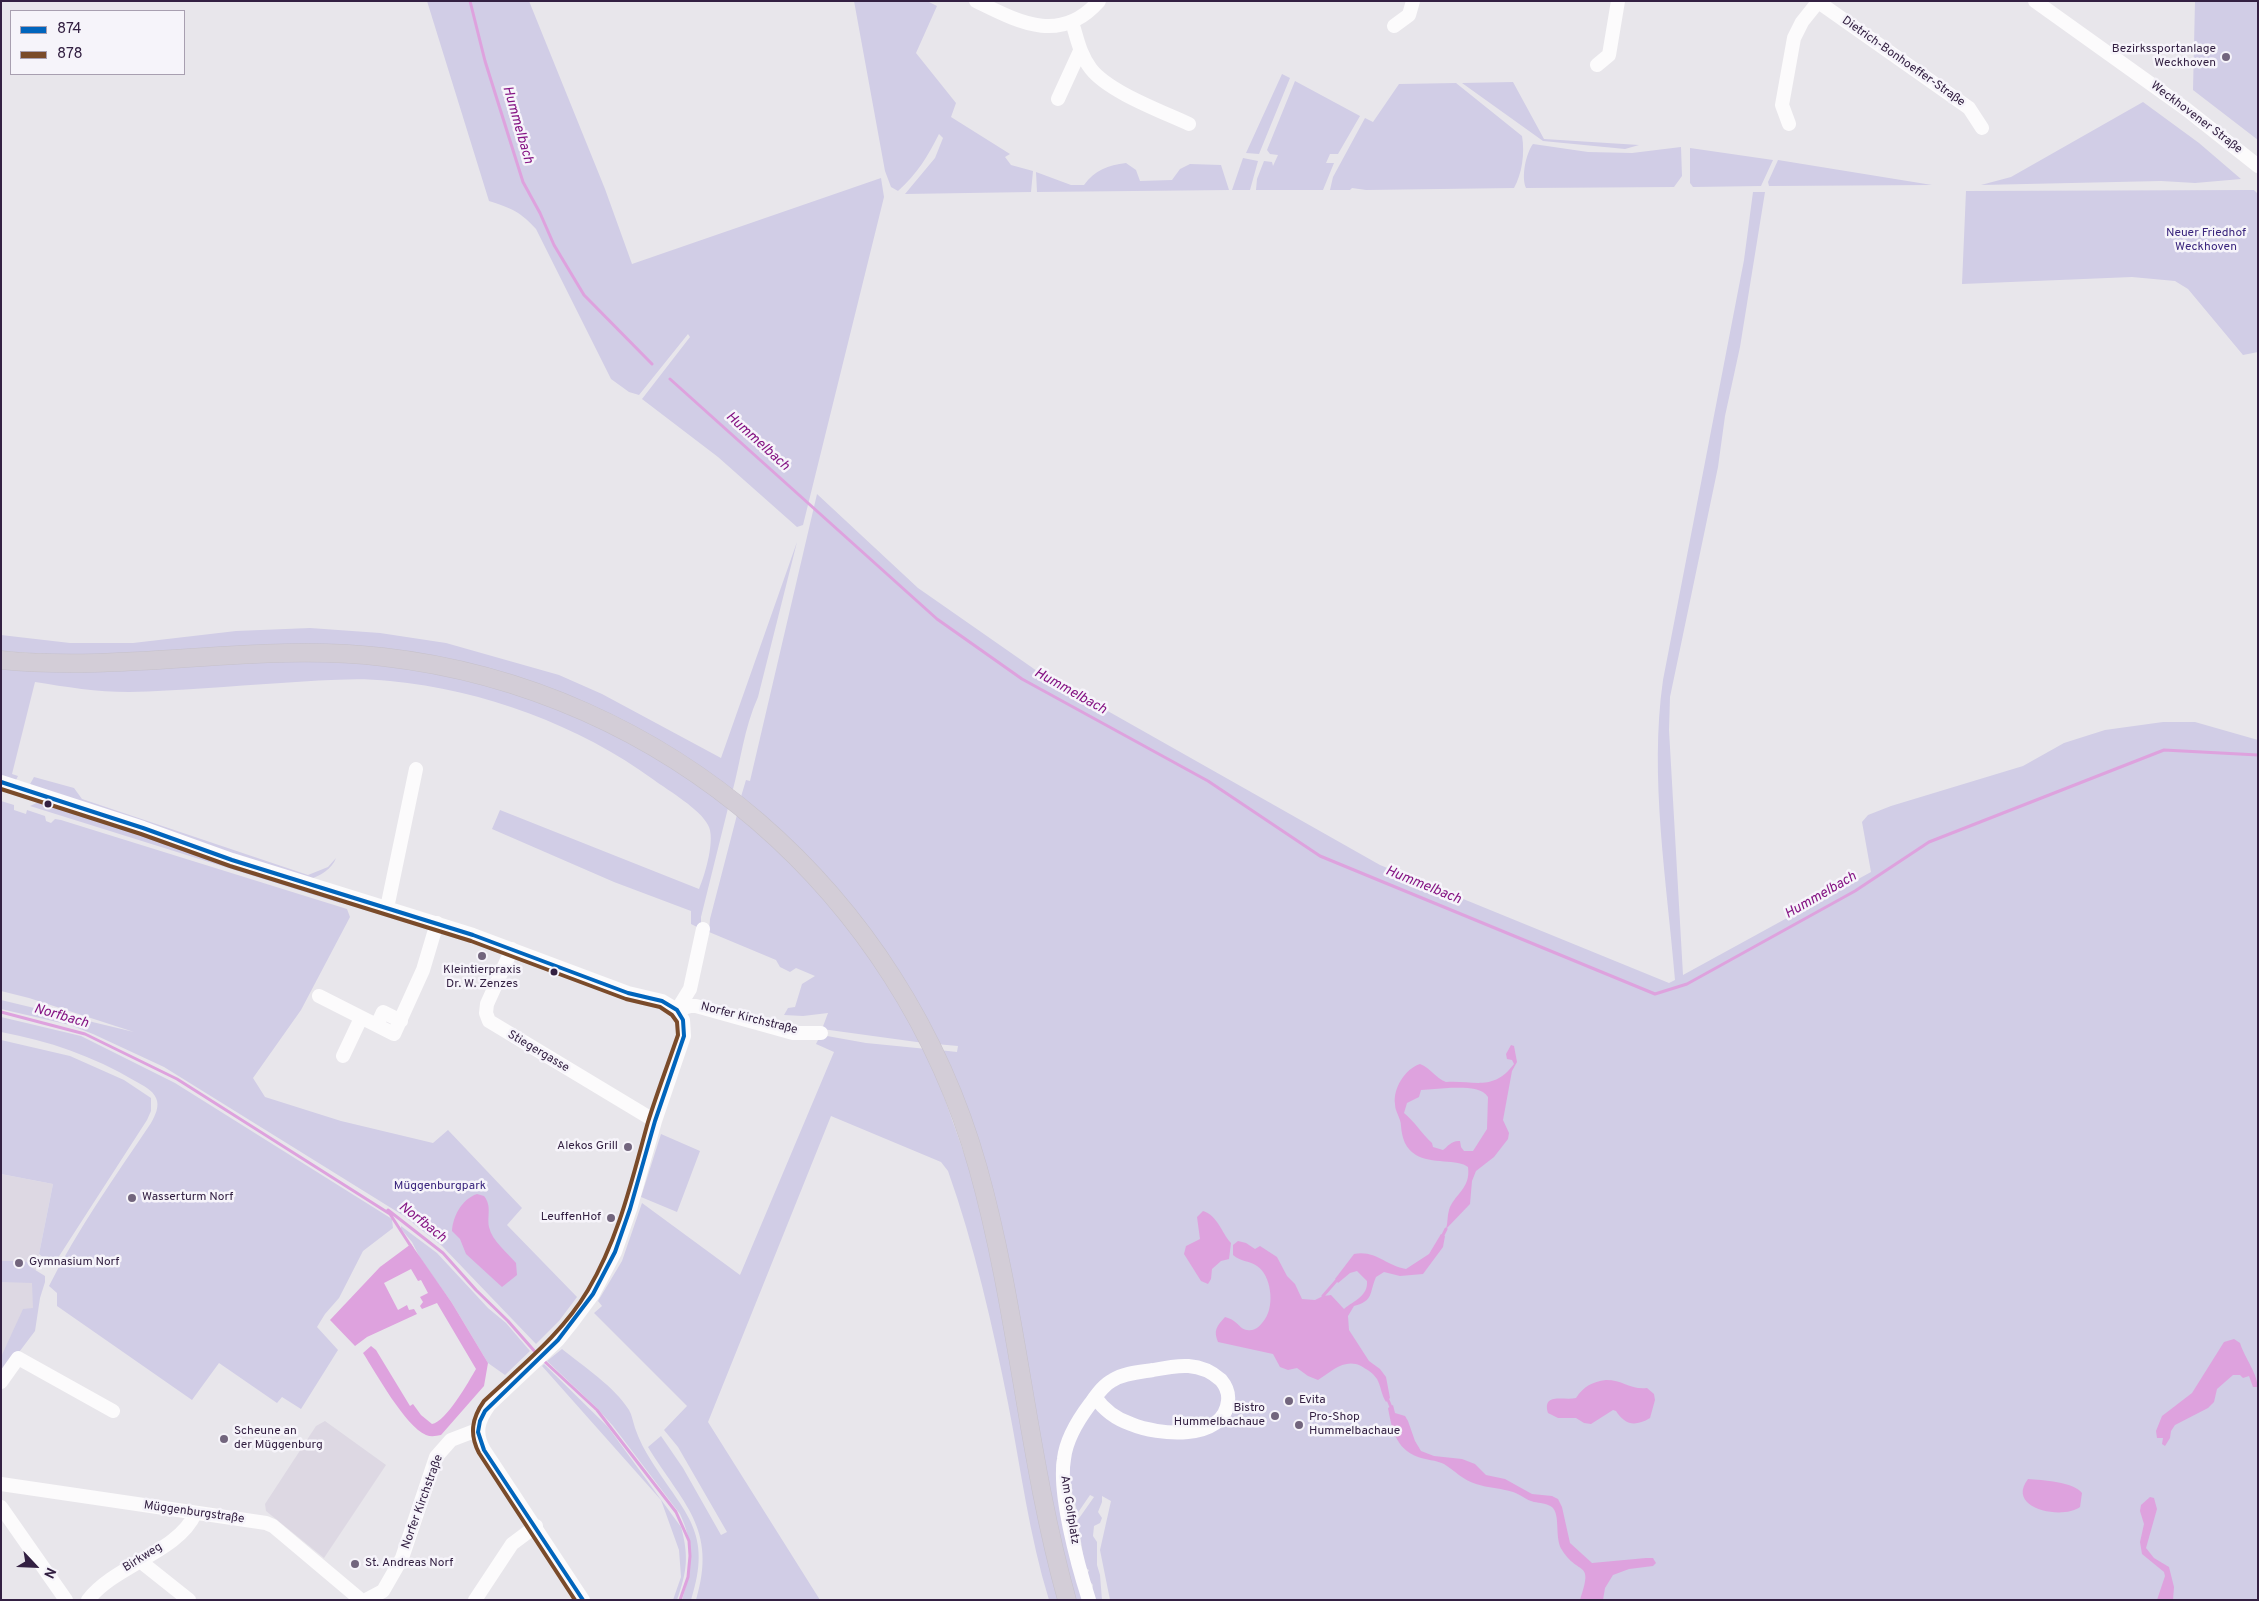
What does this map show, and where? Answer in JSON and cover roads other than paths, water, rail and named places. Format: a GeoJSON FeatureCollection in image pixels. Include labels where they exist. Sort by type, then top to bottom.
{"type":"FeatureCollection","features":[{"type":"Feature","properties":{"kind":"main road"},"geometry":{"type":"LineString","coordinates":[[1,660],[107,663],[241,654],[322,652],[382,656],[462,670],[555,699],[627,732],[693,772],[760,823],[806,865],[869,940],[900,987],[918,1019],[955,1099],[977,1164],[989,1211],[1006,1290],[1046,1517],[1067,1600]]}},
{"type":"Feature","properties":{"kind":"street"},"geometry":{"type":"LineString","coordinates":[[976,1],[1003,15],[1033,26],[1051,27],[1072,22],[1099,1]]}},
{"type":"Feature","properties":{"kind":"street"},"geometry":{"type":"LineString","coordinates":[[1394,26],[1409,15],[1414,1]]}},
{"type":"Feature","properties":{"kind":"street"},"geometry":{"type":"LineString","coordinates":[[1597,65],[1610,54],[1618,1]]}},
{"type":"Feature","properties":{"kind":"street"},"geometry":{"type":"LineString","coordinates":[[1789,124],[1782,106],[1794,38],[1802,22],[1818,1]]}},
{"type":"Feature","properties":{"kind":"street","name":"Dietrich-Bonhoeffer-Straße"},"geometry":{"type":"LineString","coordinates":[[1818,1],[1969,108],[1982,128]]}},
{"type":"Feature","properties":{"kind":"street","name":"Weckhovener Straße"},"geometry":{"type":"LineString","coordinates":[[2035,1],[2186,109],[2258,166]]}},
{"type":"Feature","properties":{"kind":"street"},"geometry":{"type":"LineString","coordinates":[[1072,22],[1080,51],[1090,68],[1103,80],[1189,124]]}},
{"type":"Feature","properties":{"kind":"street"},"geometry":{"type":"LineString","coordinates":[[1058,99],[1080,51]]}},
{"type":"Feature","properties":{"kind":"street"},"geometry":{"type":"LineString","coordinates":[[387,908],[416,769]]}},
{"type":"Feature","properties":{"kind":"street"},"geometry":{"type":"LineString","coordinates":[[1,782],[143,828],[232,860],[436,923],[628,993],[662,1001],[680,1015],[690,989],[703,929]]}},
{"type":"Feature","properties":{"kind":"street"},"geometry":{"type":"LineString","coordinates":[[319,996],[394,1034],[423,970],[436,923]]}},
{"type":"Feature","properties":{"kind":"street","name":"Stiegergasse"},"geometry":{"type":"LineString","coordinates":[[512,950],[487,1004],[486,1013],[489,1022],[655,1121]]}},
{"type":"Feature","properties":{"kind":"street","name":"Norfer Kirchstraße"},"geometry":{"type":"LineString","coordinates":[[366,1600],[383,1591],[402,1558],[436,1457],[451,1440],[477,1430],[482,1416],[489,1405],[561,1336],[584,1307],[615,1252],[629,1213],[655,1121],[684,1036],[680,1015],[690,1006],[696,1006],[793,1033],[821,1033]]}},
{"type":"Feature","properties":{"kind":"street"},"geometry":{"type":"LineString","coordinates":[[343,1056],[361,1018]]}},
{"type":"Feature","properties":{"kind":"street"},"geometry":{"type":"LineString","coordinates":[[1,1382],[18,1358],[114,1411]]}},
{"type":"Feature","properties":{"kind":"street","name":"Am Golfplatz"},"geometry":{"type":"LineString","coordinates":[[1089,1600],[1074,1544],[1063,1467],[1069,1439],[1095,1397],[1104,1386],[1115,1378],[1181,1364],[1193,1366],[1214,1376],[1225,1386],[1228,1394],[1228,1404],[1224,1413],[1216,1422],[1205,1429],[1185,1432],[1159,1432],[1130,1424],[1105,1409],[1095,1397]]}},
{"type":"Feature","properties":{"kind":"street"},"geometry":{"type":"LineString","coordinates":[[477,1430],[484,1450],[536,1526],[582,1600]]}},
{"type":"Feature","properties":{"kind":"street","name":"Müggenburgstraße"},"geometry":{"type":"LineString","coordinates":[[1,1484],[266,1523],[273,1526],[361,1600]]}},
{"type":"Feature","properties":{"kind":"street"},"geometry":{"type":"LineString","coordinates":[[1,1507],[66,1600]]}},
{"type":"Feature","properties":{"kind":"street","name":"Birkweg"},"geometry":{"type":"LineString","coordinates":[[88,1600],[105,1581],[140,1561],[185,1531],[195,1514]]}},
{"type":"Feature","properties":{"kind":"street"},"geometry":{"type":"LineString","coordinates":[[475,1600],[512,1544],[536,1526]]}},
{"type":"Feature","properties":{"kind":"street"},"geometry":{"type":"LineString","coordinates":[[140,1561],[189,1600]]}},
{"type":"Feature","properties":{"kind":"waterway","name":"Hummelbach"},"geometry":{"type":"LineString","coordinates":[[470,1],[485,61],[523,182],[540,213],[554,245],[584,295],[652,364]]}},
{"type":"Feature","properties":{"kind":"waterway","name":"Hummelbach"},"geometry":{"type":"LineString","coordinates":[[670,379],[937,619],[1022,679],[1208,781],[1320,856],[1655,994],[1687,984],[1855,891],[1929,842],[2164,750],[2258,755]]}},
{"type":"Feature","properties":{"kind":"waterway","name":"Norfbach"},"geometry":{"type":"LineString","coordinates":[[1,1012],[85,1034],[177,1079],[390,1214],[388,1210],[443,1253],[537,1354]]}},
{"type":"Feature","properties":{"kind":"waterway"},"geometry":{"type":"LineString","coordinates":[[390,1214],[412,1248]]}},
{"type":"Feature","properties":{"kind":"waterway"},"geometry":{"type":"LineString","coordinates":[[1443,1235],[1446,1229]]}},
{"type":"Feature","properties":{"kind":"waterway"},"geometry":{"type":"LineString","coordinates":[[1323,1296],[1336,1281]]}},
{"type":"Feature","properties":{"kind":"waterway","name":"Norfbach"},"geometry":{"type":"LineString","coordinates":[[543,1360],[597,1410],[676,1512],[689,1541],[690,1556],[688,1577],[680,1600]]}},
{"type":"Feature","properties":{"kind":"waterway"},"geometry":{"type":"LineString","coordinates":[[1388,1400],[1391,1407]]}},
{"type":"Feature","properties":{"kind":"place","name":"Bezirkssportanlage Weckhoven"},"geometry":{"type":"Point","coordinates":[2226,57]}},
{"type":"Feature","properties":{"kind":"place","name":"Kleintierpraxis Dr. W. Zenzes"},"geometry":{"type":"Point","coordinates":[482,956]}},
{"type":"Feature","properties":{"kind":"place","name":"Alekos Grill"},"geometry":{"type":"Point","coordinates":[628,1147]}},
{"type":"Feature","properties":{"kind":"place","name":"Wasserturm Norf"},"geometry":{"type":"Point","coordinates":[132,1198]}},
{"type":"Feature","properties":{"kind":"place","name":"LeuffenHof"},"geometry":{"type":"Point","coordinates":[611,1218]}},
{"type":"Feature","properties":{"kind":"place","name":"Gymnasium Norf"},"geometry":{"type":"Point","coordinates":[19,1263]}},
{"type":"Feature","properties":{"kind":"place","name":"Evita"},"geometry":{"type":"Point","coordinates":[1289,1401]}},
{"type":"Feature","properties":{"kind":"place","name":"Bistro Hummelbachaue"},"geometry":{"type":"Point","coordinates":[1275,1416]}},
{"type":"Feature","properties":{"kind":"place","name":"Pro-Shop Hummelbachaue"},"geometry":{"type":"Point","coordinates":[1299,1425]}},
{"type":"Feature","properties":{"kind":"place","name":"Scheune an der Müggenburg"},"geometry":{"type":"Point","coordinates":[224,1439]}},
{"type":"Feature","properties":{"kind":"place","name":"St. Andreas Norf"},"geometry":{"type":"Point","coordinates":[355,1564]}},
{"type":"Feature","properties":{"kind":"park label","name":"Neuer Friedhof Weckhoven"},"geometry":{"type":"Point","coordinates":[2206,241]}},
{"type":"Feature","properties":{"kind":"park label","name":"Müggenburgpark"},"geometry":{"type":"Point","coordinates":[440,1187]}}]}
